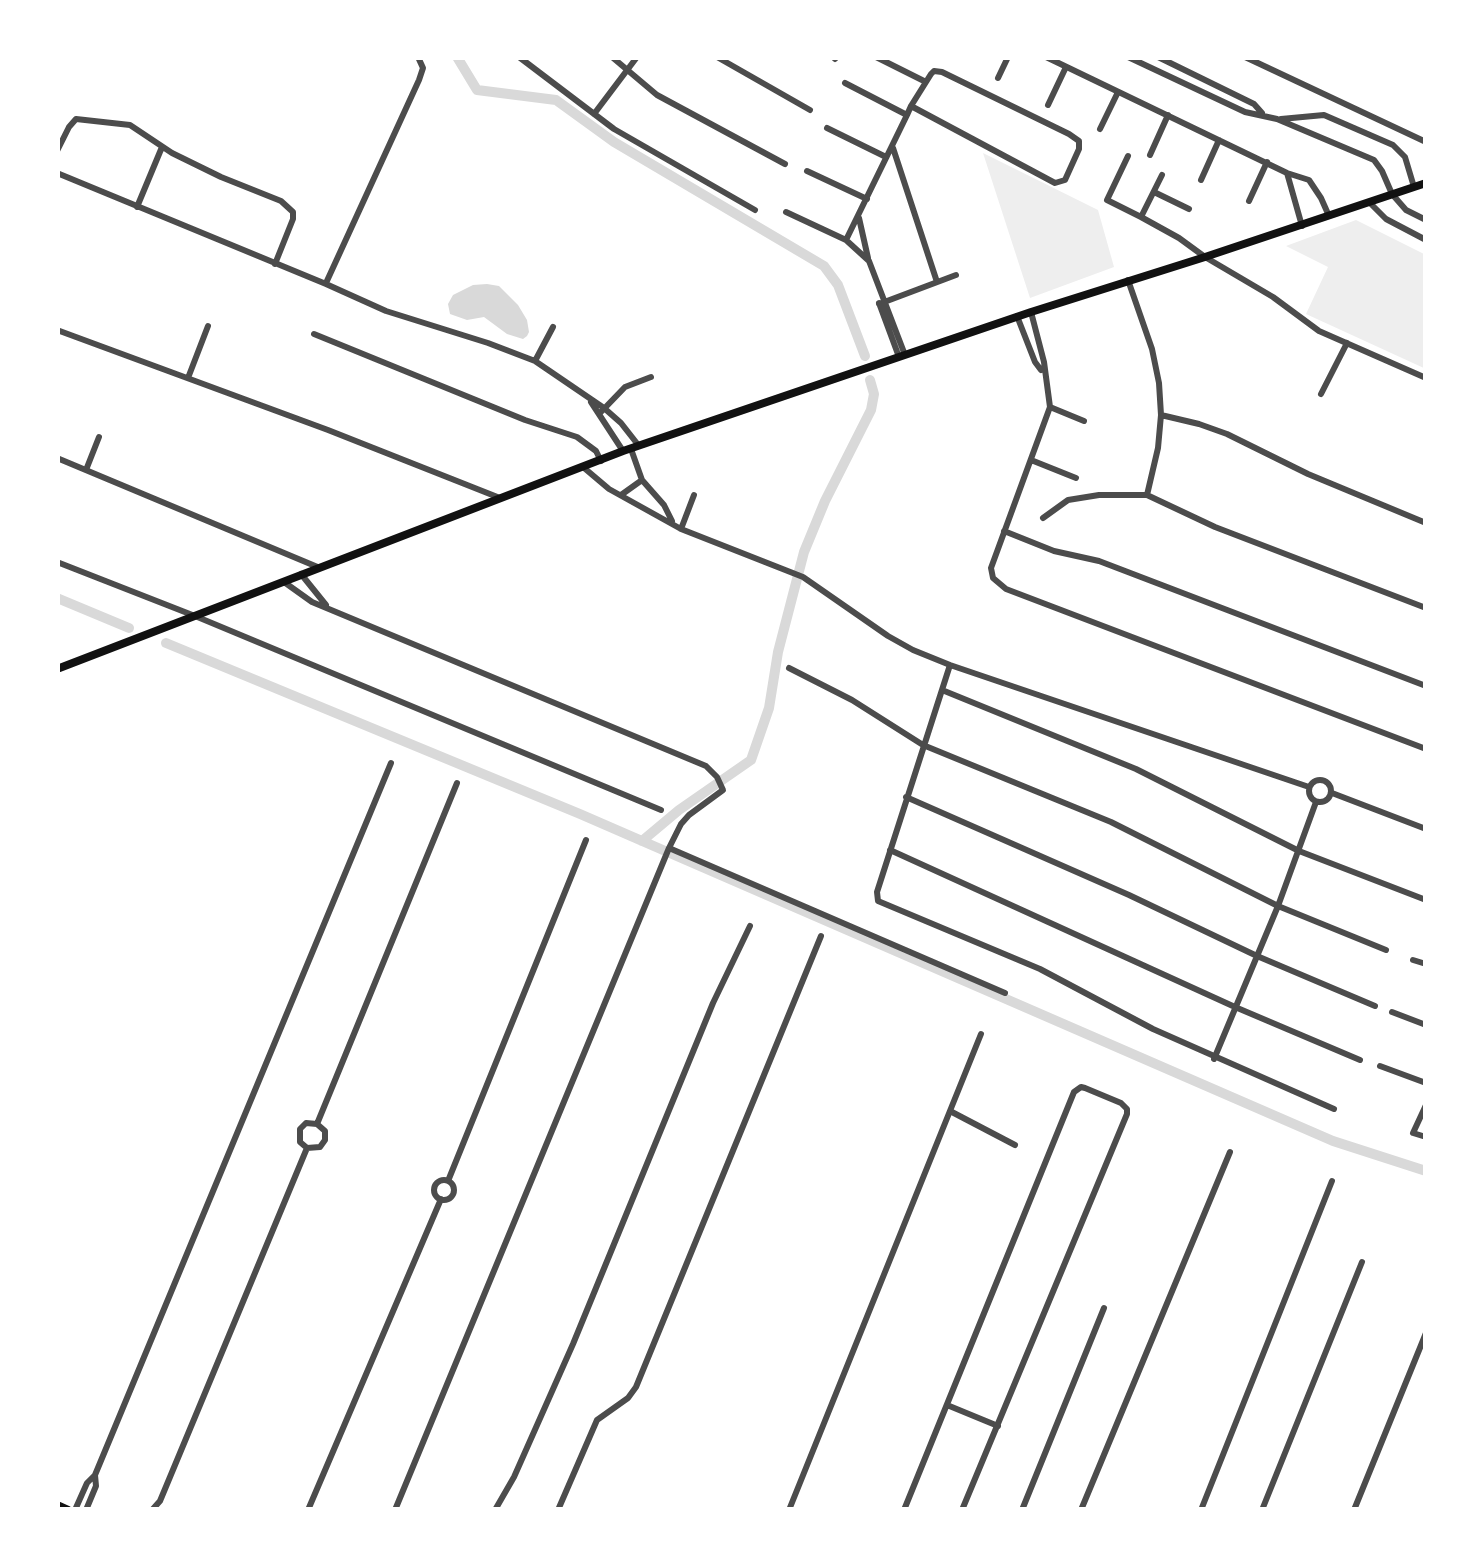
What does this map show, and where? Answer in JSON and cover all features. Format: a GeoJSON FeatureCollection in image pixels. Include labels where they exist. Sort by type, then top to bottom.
{"type":"FeatureCollection","features":[{"type":"Feature","properties":{"kind":"main road"},"geometry":{"type":"LineString","coordinates":[[57,669],[583,466],[1017,316],[1426,183]]}},
{"type":"Feature","properties":{"kind":"main road"},"geometry":{"type":"LineString","coordinates":[[57,1505],[72,1510]]}},
{"type":"Feature","properties":{"kind":"street"},"geometry":{"type":"LineString","coordinates":[[519,57],[631,139],[755,210]]}},
{"type":"Feature","properties":{"kind":"street"},"geometry":{"type":"LineString","coordinates":[[612,57],[657,95],[784,164]]}},
{"type":"Feature","properties":{"kind":"street"},"geometry":{"type":"LineString","coordinates":[[594,114],[637,57]]}},
{"type":"Feature","properties":{"kind":"street"},"geometry":{"type":"LineString","coordinates":[[717,57],[810,110]]}},
{"type":"Feature","properties":{"kind":"street"},"geometry":{"type":"LineString","coordinates":[[876,57],[926,82]]}},
{"type":"Feature","properties":{"kind":"street"},"geometry":{"type":"LineString","coordinates":[[998,78],[1008,57]]}},
{"type":"Feature","properties":{"kind":"street"},"geometry":{"type":"LineString","coordinates":[[1046,57],[1310,181],[1329,216]]}},
{"type":"Feature","properties":{"kind":"street"},"geometry":{"type":"LineString","coordinates":[[1128,57],[1245,112],[1277,119],[1374,160],[1392,194],[1406,210],[1426,220]]}},
{"type":"Feature","properties":{"kind":"street"},"geometry":{"type":"LineString","coordinates":[[1158,57],[1254,104],[1264,116]]}},
{"type":"Feature","properties":{"kind":"street"},"geometry":{"type":"LineString","coordinates":[[1245,57],[1426,142]]}},
{"type":"Feature","properties":{"kind":"street"},"geometry":{"type":"LineString","coordinates":[[326,284],[419,80],[420,59]]}},
{"type":"Feature","properties":{"kind":"street"},"geometry":{"type":"LineString","coordinates":[[1048,105],[1066,67]]}},
{"type":"Feature","properties":{"kind":"street"},"geometry":{"type":"LineString","coordinates":[[846,240],[911,106],[934,71],[1076,137],[1079,149],[1065,180],[1049,181],[911,106]]}},
{"type":"Feature","properties":{"kind":"street"},"geometry":{"type":"LineString","coordinates":[[845,82],[907,115]]}},
{"type":"Feature","properties":{"kind":"street"},"geometry":{"type":"LineString","coordinates":[[1100,129],[1118,92]]}},
{"type":"Feature","properties":{"kind":"street"},"geometry":{"type":"LineString","coordinates":[[1150,155],[1168,115]]}},
{"type":"Feature","properties":{"kind":"street"},"geometry":{"type":"LineString","coordinates":[[1277,119],[1324,115],[1393,145],[1405,157],[1414,187]]}},
{"type":"Feature","properties":{"kind":"street"},"geometry":{"type":"LineString","coordinates":[[57,152],[76,119],[130,124],[220,177],[281,201],[293,212],[292,227],[275,265]]}},
{"type":"Feature","properties":{"kind":"street"},"geometry":{"type":"LineString","coordinates":[[827,128],[886,157]]}},
{"type":"Feature","properties":{"kind":"street"},"geometry":{"type":"LineString","coordinates":[[1201,180],[1220,139]]}},
{"type":"Feature","properties":{"kind":"street"},"geometry":{"type":"LineString","coordinates":[[892,146],[937,281]]}},
{"type":"Feature","properties":{"kind":"street"},"geometry":{"type":"LineString","coordinates":[[137,207],[162,147]]}},
{"type":"Feature","properties":{"kind":"street"},"geometry":{"type":"LineString","coordinates":[[1128,156],[1107,200],[1179,238],[1308,324],[1426,378]]}},
{"type":"Feature","properties":{"kind":"street"},"geometry":{"type":"LineString","coordinates":[[1249,201],[1268,162]]}},
{"type":"Feature","properties":{"kind":"street"},"geometry":{"type":"LineString","coordinates":[[807,171],[867,199]]}},
{"type":"Feature","properties":{"kind":"street"},"geometry":{"type":"LineString","coordinates":[[57,173],[386,311],[536,361],[602,411],[631,449]]}},
{"type":"Feature","properties":{"kind":"street"},"geometry":{"type":"LineString","coordinates":[[1287,173],[1302,226]]}},
{"type":"Feature","properties":{"kind":"street"},"geometry":{"type":"LineString","coordinates":[[1141,217],[1162,175]]}},
{"type":"Feature","properties":{"kind":"street"},"geometry":{"type":"LineString","coordinates":[[1154,192],[1189,209]]}},
{"type":"Feature","properties":{"kind":"street"},"geometry":{"type":"LineString","coordinates":[[1369,202],[1386,219],[1426,240]]}},
{"type":"Feature","properties":{"kind":"street"},"geometry":{"type":"LineString","coordinates":[[1386,219],[1406,210]]}},
{"type":"Feature","properties":{"kind":"street"},"geometry":{"type":"LineString","coordinates":[[785,212],[846,240],[869,261]]}},
{"type":"Feature","properties":{"kind":"street"},"geometry":{"type":"LineString","coordinates":[[858,216],[902,356]]}},
{"type":"Feature","properties":{"kind":"street"},"geometry":{"type":"LineString","coordinates":[[881,299],[956,275]]}},
{"type":"Feature","properties":{"kind":"street"},"geometry":{"type":"LineString","coordinates":[[1128,280],[1159,383],[1158,448],[1147,495]]}},
{"type":"Feature","properties":{"kind":"street"},"geometry":{"type":"LineString","coordinates":[[1030,312],[1050,407],[1004,532],[993,578],[1006,589],[1426,749]]}},
{"type":"Feature","properties":{"kind":"street"},"geometry":{"type":"LineString","coordinates":[[1017,316],[1035,362],[1044,372]]}},
{"type":"Feature","properties":{"kind":"street"},"geometry":{"type":"LineString","coordinates":[[188,379],[208,326]]}},
{"type":"Feature","properties":{"kind":"street"},"geometry":{"type":"LineString","coordinates":[[536,361],[553,327]]}},
{"type":"Feature","properties":{"kind":"street"},"geometry":{"type":"LineString","coordinates":[[57,330],[500,499]]}},
{"type":"Feature","properties":{"kind":"street"},"geometry":{"type":"LineString","coordinates":[[314,334],[577,437],[601,461]]}},
{"type":"Feature","properties":{"kind":"street"},"geometry":{"type":"LineString","coordinates":[[1321,394],[1347,343]]}},
{"type":"Feature","properties":{"kind":"street"},"geometry":{"type":"LineString","coordinates":[[602,411],[625,387],[651,377]]}},
{"type":"Feature","properties":{"kind":"street"},"geometry":{"type":"LineString","coordinates":[[1050,407],[1084,421]]}},
{"type":"Feature","properties":{"kind":"street"},"geometry":{"type":"LineString","coordinates":[[602,411],[621,423],[642,480],[677,526]]}},
{"type":"Feature","properties":{"kind":"street"},"geometry":{"type":"LineString","coordinates":[[1161,415],[1227,434],[1426,523]]}},
{"type":"Feature","properties":{"kind":"street"},"geometry":{"type":"LineString","coordinates":[[86,470],[99,437]]}},
{"type":"Feature","properties":{"kind":"street"},"geometry":{"type":"LineString","coordinates":[[57,458],[320,568]]}},
{"type":"Feature","properties":{"kind":"street"},"geometry":{"type":"LineString","coordinates":[[1031,460],[1076,478]]}},
{"type":"Feature","properties":{"kind":"street"},"geometry":{"type":"LineString","coordinates":[[583,466],[609,489],[677,526],[799,575],[888,636],[950,665],[1309,787]]}},
{"type":"Feature","properties":{"kind":"street"},"geometry":{"type":"LineString","coordinates":[[620,495],[642,480]]}},
{"type":"Feature","properties":{"kind":"street"},"geometry":{"type":"LineString","coordinates":[[677,526],[694,494]]}},
{"type":"Feature","properties":{"kind":"street"},"geometry":{"type":"LineString","coordinates":[[1042,518],[1068,500],[1147,495],[1215,527],[1426,608]]}},
{"type":"Feature","properties":{"kind":"street"},"geometry":{"type":"LineString","coordinates":[[1004,532],[1099,561],[1426,686]]}},
{"type":"Feature","properties":{"kind":"street"},"geometry":{"type":"LineString","coordinates":[[57,562],[662,810]]}},
{"type":"Feature","properties":{"kind":"street"},"geometry":{"type":"LineString","coordinates":[[302,574],[329,608]]}},
{"type":"Feature","properties":{"kind":"street"},"geometry":{"type":"LineString","coordinates":[[284,582],[304,598],[706,766],[723,790],[681,824],[668,849],[395,1510]]}},
{"type":"Feature","properties":{"kind":"street"},"geometry":{"type":"LineString","coordinates":[[950,665],[878,901],[1040,969],[1214,1059],[1334,1109]]}},
{"type":"Feature","properties":{"kind":"street"},"geometry":{"type":"LineString","coordinates":[[789,668],[923,745],[1111,822],[1279,906],[1386,950]]}},
{"type":"Feature","properties":{"kind":"street"},"geometry":{"type":"LineString","coordinates":[[942,689],[1136,769],[1299,851],[1426,900]]}},
{"type":"Feature","properties":{"kind":"street"},"geometry":{"type":"LineString","coordinates":[[72,1510],[95,1475],[391,763]]}},
{"type":"Feature","properties":{"kind":"street"},"geometry":{"type":"LineString","coordinates":[[1323,780],[1331,793],[1324,802],[1316,802],[1309,787],[1323,780]]}},
{"type":"Feature","properties":{"kind":"street"},"geometry":{"type":"LineString","coordinates":[[317,1124],[457,783]]}},
{"type":"Feature","properties":{"kind":"street"},"geometry":{"type":"LineString","coordinates":[[1331,793],[1426,829]]}},
{"type":"Feature","properties":{"kind":"street"},"geometry":{"type":"LineString","coordinates":[[906,797],[1375,1006]]}},
{"type":"Feature","properties":{"kind":"street"},"geometry":{"type":"LineString","coordinates":[[1214,1059],[1279,906],[1316,802]]}},
{"type":"Feature","properties":{"kind":"street"},"geometry":{"type":"LineString","coordinates":[[448,1181],[586,840]]}},
{"type":"Feature","properties":{"kind":"street"},"geometry":{"type":"LineString","coordinates":[[668,849],[1005,993]]}},
{"type":"Feature","properties":{"kind":"street"},"geometry":{"type":"LineString","coordinates":[[890,850],[1360,1060]]}},
{"type":"Feature","properties":{"kind":"street"},"geometry":{"type":"LineString","coordinates":[[495,1510],[573,1345],[713,1004],[750,926]]}},
{"type":"Feature","properties":{"kind":"street"},"geometry":{"type":"LineString","coordinates":[[558,1510],[597,1420],[637,1387],[821,936]]}},
{"type":"Feature","properties":{"kind":"street"},"geometry":{"type":"LineString","coordinates":[[1414,960],[1426,964]]}},
{"type":"Feature","properties":{"kind":"street"},"geometry":{"type":"LineString","coordinates":[[1392,1012],[1426,1025]]}},
{"type":"Feature","properties":{"kind":"street"},"geometry":{"type":"LineString","coordinates":[[789,1510],[980,1034]]}},
{"type":"Feature","properties":{"kind":"street"},"geometry":{"type":"LineString","coordinates":[[1380,1066],[1426,1083]]}},
{"type":"Feature","properties":{"kind":"street"},"geometry":{"type":"LineString","coordinates":[[904,1510],[1074,1092],[1085,1088],[1121,1103],[1127,1114],[962,1510]]}},
{"type":"Feature","properties":{"kind":"street"},"geometry":{"type":"LineString","coordinates":[[1426,1105],[1413,1133],[1426,1137]]}},
{"type":"Feature","properties":{"kind":"street"},"geometry":{"type":"LineString","coordinates":[[950,1111],[1016,1145]]}},
{"type":"Feature","properties":{"kind":"street"},"geometry":{"type":"LineString","coordinates":[[317,1124],[326,1140],[316,1149],[307,1148],[299,1138],[300,1130],[317,1124]]}},
{"type":"Feature","properties":{"kind":"street"},"geometry":{"type":"LineString","coordinates":[[152,1510],[161,1506],[307,1148]]}},
{"type":"Feature","properties":{"kind":"street"},"geometry":{"type":"LineString","coordinates":[[1081,1510],[1230,1152]]}},
{"type":"Feature","properties":{"kind":"street"},"geometry":{"type":"LineString","coordinates":[[448,1181],[454,1194],[441,1199],[435,1186],[448,1181]]}},
{"type":"Feature","properties":{"kind":"street"},"geometry":{"type":"LineString","coordinates":[[1201,1510],[1332,1181]]}},
{"type":"Feature","properties":{"kind":"street"},"geometry":{"type":"LineString","coordinates":[[308,1510],[441,1199]]}},
{"type":"Feature","properties":{"kind":"street"},"geometry":{"type":"LineString","coordinates":[[1262,1510],[1362,1262]]}},
{"type":"Feature","properties":{"kind":"street"},"geometry":{"type":"LineString","coordinates":[[1022,1510],[1104,1308]]}},
{"type":"Feature","properties":{"kind":"street"},"geometry":{"type":"LineString","coordinates":[[1354,1510],[1426,1333]]}},
{"type":"Feature","properties":{"kind":"street"},"geometry":{"type":"LineString","coordinates":[[947,1405],[998,1426]]}},
{"type":"Feature","properties":{"kind":"street"},"geometry":{"type":"LineString","coordinates":[[86,1510],[95,1475]]}},
{"type":"Feature","properties":{"kind":"shaded area"},"geometry":{"type":"Polygon","coordinates":[[[983,153],[1098,210],[1114,267],[1030,298],[983,153]]]}},
{"type":"Feature","properties":{"kind":"shaded area"},"geometry":{"type":"Polygon","coordinates":[[[1356,220],[1426,255],[1426,369],[1306,314],[1328,267],[1286,246],[1356,220]]]}},
{"type":"Feature","properties":{"kind":"shaded area"},"geometry":{"type":"Polygon","coordinates":[[[487,284],[499,286],[518,305],[529,332],[523,339],[484,317],[467,320],[450,314],[453,295],[487,284]]]}},
{"type":"Feature","properties":{"kind":"waterway"},"geometry":{"type":"LineString","coordinates":[[457,57],[477,90],[556,100],[614,142],[824,266],[838,285],[865,356]]}},
{"type":"Feature","properties":{"kind":"waterway"},"geometry":{"type":"LineString","coordinates":[[642,841],[751,760],[769,708],[804,552],[871,410],[870,380]]}},
{"type":"Feature","properties":{"kind":"waterway"},"geometry":{"type":"LineString","coordinates":[[57,598],[129,628]]}},
{"type":"Feature","properties":{"kind":"waterway"},"geometry":{"type":"LineString","coordinates":[[166,643],[580,814],[1333,1141],[1426,1171]]}}]}
